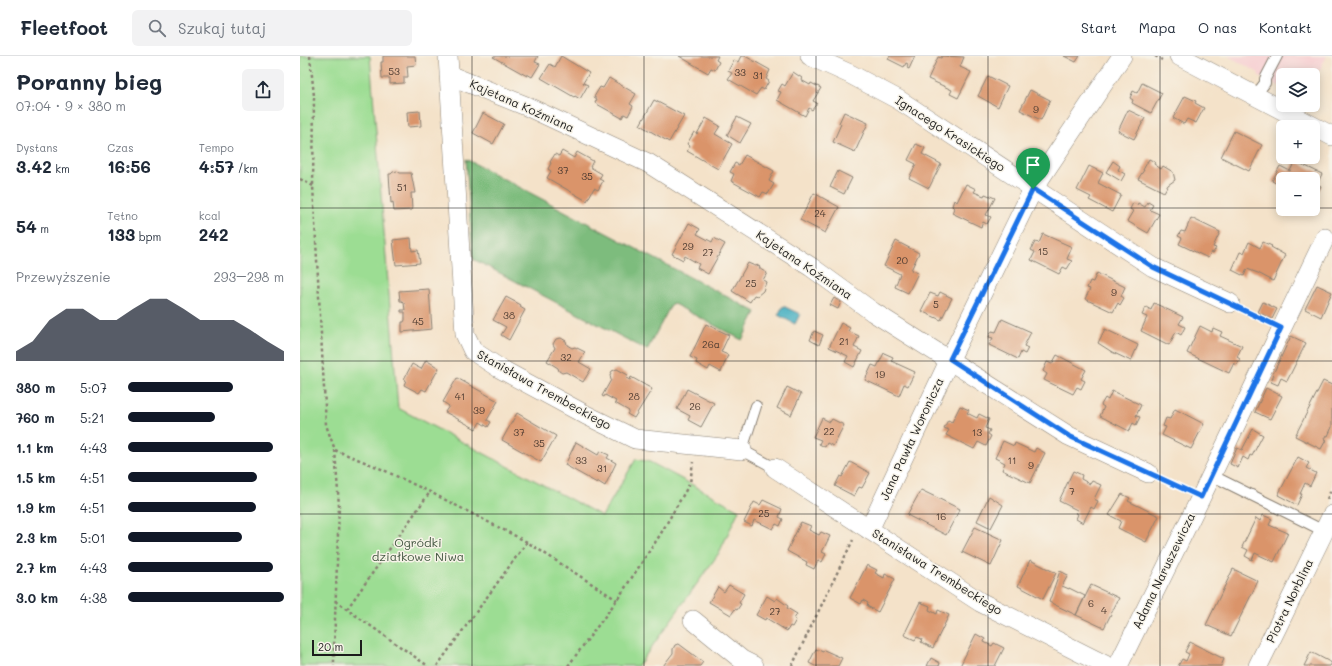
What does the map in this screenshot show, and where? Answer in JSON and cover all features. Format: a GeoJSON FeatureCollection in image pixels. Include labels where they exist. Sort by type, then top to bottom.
{"type":"FeatureCollection","features":[{"type":"Feature","properties":{"kind":"street","name":"Stanisława Trembeckiego"},"geometry":{"type":"LineString","coordinates":[[448,56],[465,334],[473,351],[506,372],[586,415],[635,439],[742,450]]}},
{"type":"Feature","properties":{"kind":"street","name":"Ignacego Krasickiego"},"geometry":{"type":"LineString","coordinates":[[810,56],[850,74],[899,100],[1153,267],[1230,303]]}},
{"type":"Feature","properties":{"kind":"street","name":"Jana Pawła Woronicza"},"geometry":{"type":"LineString","coordinates":[[865,528],[1033,189],[1122,56]]}},
{"type":"Feature","properties":{"kind":"street"},"geometry":{"type":"LineString","coordinates":[[1179,56],[1332,136]]}},
{"type":"Feature","properties":{"kind":"street","name":"Kajetana Koźmiana"},"geometry":{"type":"LineString","coordinates":[[449,75],[526,106],[648,163],[811,268],[873,312],[950,359],[1069,436],[1148,473]]}},
{"type":"Feature","properties":{"kind":"street","name":"Adama Naruszewicza"},"geometry":{"type":"LineString","coordinates":[[1118,666],[1325,238]]}},
{"type":"Feature","properties":{"kind":"street","name":"Stanisława Trembeckiego"},"geometry":{"type":"LineString","coordinates":[[774,468],[980,602],[1107,666]]}},
{"type":"Feature","properties":{"kind":"street","name":"Piotra Norblina"},"geometry":{"type":"LineString","coordinates":[[1258,666],[1328,523]]}},
{"type":"Feature","properties":{"kind":"street"},"geometry":{"type":"LineString","coordinates":[[693,620],[745,664]]}},
{"type":"Feature","properties":{"kind":"lane"},"geometry":{"type":"LineString","coordinates":[[1255,96],[1265,83],[1265,79],[1277,56]]}},
{"type":"Feature","properties":{"kind":"lane"},"geometry":{"type":"LineString","coordinates":[[756,406],[742,450],[774,468]]}},
{"type":"Feature","properties":{"kind":"lane"},"geometry":{"type":"LineString","coordinates":[[1211,475],[1328,523]]}},
{"type":"Feature","properties":{"kind":"path"},"geometry":{"type":"LineString","coordinates":[[310,56],[314,96],[313,186],[326,425],[335,450],[339,506],[334,666]]}},
{"type":"Feature","properties":{"kind":"path"},"geometry":{"type":"LineString","coordinates":[[300,179],[313,186]]}},
{"type":"Feature","properties":{"kind":"path"},"geometry":{"type":"LineString","coordinates":[[1230,303],[1281,328]]}},
{"type":"Feature","properties":{"kind":"path"},"geometry":{"type":"LineString","coordinates":[[335,450],[377,467],[430,492],[527,542],[617,600]]}},
{"type":"Feature","properties":{"kind":"path"},"geometry":{"type":"LineString","coordinates":[[1148,473],[1201,497]]}},
{"type":"Feature","properties":{"kind":"path"},"geometry":{"type":"LineString","coordinates":[[568,666],[617,600],[660,535],[690,483]]}},
{"type":"Feature","properties":{"kind":"path"},"geometry":{"type":"LineString","coordinates":[[347,609],[430,492]]}},
{"type":"Feature","properties":{"kind":"path"},"geometry":{"type":"LineString","coordinates":[[792,666],[865,528]]}},
{"type":"Feature","properties":{"kind":"path"},"geometry":{"type":"LineString","coordinates":[[436,666],[527,542]]}},
{"type":"Feature","properties":{"kind":"path"},"geometry":{"type":"LineString","coordinates":[[335,601],[428,666]]}},
{"type":"Feature","properties":{"kind":"shaded area"},"geometry":{"type":"Polygon","coordinates":[[[1228,56],[1327,56],[1320,69],[1276,68],[1276,84],[1258,75],[1259,73],[1228,56]]]}},
{"type":"Feature","properties":{"kind":"green space","name":"Ogródki działkowe Niwa"},"geometry":{"type":"Polygon","coordinates":[[[300,56],[370,56],[398,408],[602,516],[636,459],[650,462],[739,510],[719,553],[638,666],[300,666],[300,56]]]}},
{"type":"Feature","properties":{"kind":"green space"},"geometry":{"type":"Polygon","coordinates":[[[466,159],[756,312],[742,340],[672,303],[647,350],[473,259],[466,159]]]}},
{"type":"Feature","properties":{"kind":"water"},"geometry":{"type":"Polygon","coordinates":[[[783,306],[800,314],[795,324],[778,315],[783,306]]]}},
{"type":"Feature","properties":{"kind":"building"},"geometry":{"type":"Polygon","coordinates":[[[383,56],[415,56],[416,65],[407,66],[408,77],[404,77],[404,83],[390,84],[390,78],[382,78],[381,62],[383,62],[383,56]]]}},
{"type":"Feature","properties":{"kind":"building"},"geometry":{"type":"Polygon","coordinates":[[[538,56],[535,62],[540,64],[532,77],[527,74],[527,76],[493,57],[538,56]]]}},
{"type":"Feature","properties":{"kind":"building"},"geometry":{"type":"Polygon","coordinates":[[[561,56],[589,73],[583,83],[588,85],[580,99],[541,78],[550,64],[555,67],[561,56]]]}},
{"type":"Feature","properties":{"kind":"building"},"geometry":{"type":"Polygon","coordinates":[[[679,56],[718,56],[716,60],[719,62],[715,70],[711,68],[708,73],[679,56]]]}},
{"type":"Feature","properties":{"kind":"building"},"geometry":{"type":"Polygon","coordinates":[[[741,56],[745,56],[770,70],[766,79],[769,81],[764,90],[761,88],[756,95],[728,79],[732,73],[728,71],[734,60],[738,62],[741,56]]]}},
{"type":"Feature","properties":{"kind":"building"},"geometry":{"type":"Polygon","coordinates":[[[890,56],[915,56],[909,69],[907,68],[908,64],[906,63],[904,67],[888,59],[890,56]]]}},
{"type":"Feature","properties":{"kind":"building"},"geometry":{"type":"Polygon","coordinates":[[[942,56],[964,57],[960,67],[971,72],[958,98],[950,94],[952,90],[928,79],[938,57],[941,58],[942,56]]]}},
{"type":"Feature","properties":{"kind":"building"},"geometry":{"type":"Polygon","coordinates":[[[1064,56],[1080,56],[1076,62],[1064,56]]]}},
{"type":"Feature","properties":{"kind":"building"},"geometry":{"type":"Polygon","coordinates":[[[793,72],[802,78],[801,80],[810,85],[811,83],[821,88],[813,101],[817,103],[812,110],[809,108],[805,116],[777,100],[781,92],[778,91],[782,84],[785,86],[793,72]]]}},
{"type":"Feature","properties":{"kind":"building"},"geometry":{"type":"Polygon","coordinates":[[[988,76],[1008,86],[998,107],[978,96],[988,76]]]}},
{"type":"Feature","properties":{"kind":"building"},"geometry":{"type":"Polygon","coordinates":[[[609,78],[636,94],[630,104],[633,106],[628,116],[624,114],[622,118],[595,103],[597,99],[594,97],[600,87],[603,88],[609,78]]]}},
{"type":"Feature","properties":{"kind":"building"},"geometry":{"type":"Polygon","coordinates":[[[1142,83],[1162,93],[1151,113],[1132,103],[1133,100],[1130,98],[1133,91],[1137,93],[1142,83]]]}},
{"type":"Feature","properties":{"kind":"building"},"geometry":{"type":"Polygon","coordinates":[[[1030,90],[1050,100],[1041,120],[1020,110],[1030,90]]]}},
{"type":"Feature","properties":{"kind":"building"},"geometry":{"type":"Polygon","coordinates":[[[1185,96],[1196,101],[1195,103],[1204,108],[1196,123],[1187,119],[1184,124],[1173,118],[1185,96]]]}},
{"type":"Feature","properties":{"kind":"building"},"geometry":{"type":"Polygon","coordinates":[[[654,100],[684,116],[669,142],[640,125],[654,100]]]}},
{"type":"Feature","properties":{"kind":"building"},"geometry":{"type":"Polygon","coordinates":[[[1128,110],[1145,118],[1134,139],[1118,131],[1128,110]]]}},
{"type":"Feature","properties":{"kind":"building"},"geometry":{"type":"Polygon","coordinates":[[[420,111],[421,126],[408,127],[407,112],[420,111]]]}},
{"type":"Feature","properties":{"kind":"building"},"geometry":{"type":"Polygon","coordinates":[[[844,112],[868,123],[855,152],[833,142],[841,124],[839,123],[844,112]]]}},
{"type":"Feature","properties":{"kind":"building"},"geometry":{"type":"Polygon","coordinates":[[[483,113],[504,124],[493,144],[473,133],[483,113]]]}},
{"type":"Feature","properties":{"kind":"building"},"geometry":{"type":"Polygon","coordinates":[[[737,117],[751,124],[740,143],[727,135],[737,117]]]}},
{"type":"Feature","properties":{"kind":"building"},"geometry":{"type":"Polygon","coordinates":[[[706,118],[720,126],[715,134],[732,144],[718,169],[687,151],[690,146],[687,144],[694,132],[697,134],[706,118]]]}},
{"type":"Feature","properties":{"kind":"building"},"geometry":{"type":"Polygon","coordinates":[[[1234,131],[1262,145],[1249,171],[1221,157],[1234,131]]]}},
{"type":"Feature","properties":{"kind":"building"},"geometry":{"type":"Polygon","coordinates":[[[916,144],[925,148],[922,154],[941,164],[929,188],[909,178],[916,164],[908,160],[916,144]]]}},
{"type":"Feature","properties":{"kind":"building"},"geometry":{"type":"Polygon","coordinates":[[[562,151],[574,158],[577,152],[593,161],[590,167],[602,174],[599,179],[603,181],[598,190],[594,188],[587,201],[547,178],[551,171],[548,169],[551,163],[550,162],[555,154],[559,156],[562,151]]]}},
{"type":"Feature","properties":{"kind":"building"},"geometry":{"type":"Polygon","coordinates":[[[745,155],[774,171],[769,181],[774,184],[768,194],[763,192],[760,197],[731,181],[734,174],[730,172],[735,163],[739,165],[745,155]]]}},
{"type":"Feature","properties":{"kind":"building"},"geometry":{"type":"Polygon","coordinates":[[[1149,159],[1155,162],[1154,164],[1161,169],[1163,166],[1173,172],[1175,180],[1168,185],[1164,192],[1138,179],[1149,159]]]}},
{"type":"Feature","properties":{"kind":"building"},"geometry":{"type":"Polygon","coordinates":[[[1113,161],[1120,166],[1118,170],[1125,174],[1121,181],[1106,172],[1113,161]]]}},
{"type":"Feature","properties":{"kind":"building"},"geometry":{"type":"Polygon","coordinates":[[[1294,164],[1301,164],[1318,172],[1277,172],[1280,166],[1290,171],[1294,164]]]}},
{"type":"Feature","properties":{"kind":"building"},"geometry":{"type":"Polygon","coordinates":[[[1089,166],[1103,173],[1098,183],[1121,195],[1112,212],[1089,200],[1091,197],[1077,190],[1089,166]]]}},
{"type":"Feature","properties":{"kind":"building"},"geometry":{"type":"Polygon","coordinates":[[[397,171],[400,173],[411,173],[415,193],[411,193],[412,210],[394,211],[393,202],[391,203],[389,174],[397,171]]]}},
{"type":"Feature","properties":{"kind":"building"},"geometry":{"type":"Polygon","coordinates":[[[838,171],[852,178],[844,194],[830,187],[838,171]]]}},
{"type":"Feature","properties":{"kind":"building"},"geometry":{"type":"Polygon","coordinates":[[[1276,174],[1276,183],[1272,181],[1276,174]]]}},
{"type":"Feature","properties":{"kind":"building"},"geometry":{"type":"Polygon","coordinates":[[[966,184],[976,189],[974,192],[995,198],[986,215],[991,217],[987,224],[983,222],[981,227],[952,213],[954,208],[952,206],[954,200],[957,202],[966,184]]]}},
{"type":"Feature","properties":{"kind":"building"},"geometry":{"type":"Polygon","coordinates":[[[814,193],[839,207],[825,233],[800,220],[814,193]]]}},
{"type":"Feature","properties":{"kind":"building"},"geometry":{"type":"Polygon","coordinates":[[[1148,202],[1153,205],[1150,210],[1159,214],[1148,233],[1127,221],[1133,211],[1130,209],[1133,203],[1137,205],[1138,203],[1145,207],[1148,202]]]}},
{"type":"Feature","properties":{"kind":"building"},"geometry":{"type":"Polygon","coordinates":[[[1191,218],[1220,232],[1213,247],[1216,248],[1213,253],[1211,252],[1208,258],[1179,244],[1182,238],[1178,236],[1181,231],[1185,232],[1191,218]]]}},
{"type":"Feature","properties":{"kind":"building"},"geometry":{"type":"Polygon","coordinates":[[[689,223],[700,229],[697,234],[712,242],[714,238],[725,244],[708,274],[697,268],[699,264],[685,256],[683,260],[672,254],[689,223]]]}},
{"type":"Feature","properties":{"kind":"building"},"geometry":{"type":"Polygon","coordinates":[[[1043,234],[1072,247],[1067,259],[1072,261],[1067,269],[1063,267],[1059,274],[1031,260],[1035,252],[1031,250],[1035,242],[1039,243],[1043,234]]]}},
{"type":"Feature","properties":{"kind":"building"},"geometry":{"type":"Polygon","coordinates":[[[411,238],[412,251],[418,250],[420,263],[396,265],[393,240],[411,238]]]}},
{"type":"Feature","properties":{"kind":"building"},"geometry":{"type":"Polygon","coordinates":[[[896,241],[919,253],[911,270],[918,273],[908,293],[895,287],[900,274],[884,266],[896,241]]]}},
{"type":"Feature","properties":{"kind":"building"},"geometry":{"type":"Polygon","coordinates":[[[1249,242],[1260,248],[1263,242],[1285,255],[1273,281],[1247,269],[1244,276],[1232,270],[1240,252],[1244,253],[1249,242]]]}},
{"type":"Feature","properties":{"kind":"building"},"geometry":{"type":"Polygon","coordinates":[[[748,263],[755,266],[759,265],[760,269],[767,273],[763,280],[766,282],[763,291],[757,296],[754,295],[750,302],[732,291],[748,263]]]}},
{"type":"Feature","properties":{"kind":"building"},"geometry":{"type":"Polygon","coordinates":[[[1097,273],[1125,287],[1121,296],[1124,298],[1120,305],[1118,303],[1113,312],[1085,299],[1090,289],[1087,288],[1090,281],[1093,282],[1097,273]]]}},
{"type":"Feature","properties":{"kind":"building"},"geometry":{"type":"Polygon","coordinates":[[[1317,285],[1332,292],[1321,317],[1305,309],[1317,285]]]}},
{"type":"Feature","properties":{"kind":"building"},"geometry":{"type":"Polygon","coordinates":[[[429,289],[432,329],[402,332],[402,322],[405,320],[405,312],[401,312],[401,310],[405,310],[404,303],[400,301],[399,291],[429,289]]]}},
{"type":"Feature","properties":{"kind":"building"},"geometry":{"type":"Polygon","coordinates":[[[940,292],[952,298],[941,320],[921,311],[930,293],[938,296],[940,292]]]}},
{"type":"Feature","properties":{"kind":"building"},"geometry":{"type":"Polygon","coordinates":[[[506,297],[521,305],[520,307],[525,310],[509,340],[501,335],[506,327],[493,320],[506,297]]]}},
{"type":"Feature","properties":{"kind":"building"},"geometry":{"type":"Polygon","coordinates":[[[834,298],[841,302],[838,309],[830,305],[834,298]]]}},
{"type":"Feature","properties":{"kind":"building"},"geometry":{"type":"Polygon","coordinates":[[[1263,302],[1277,309],[1272,319],[1258,312],[1263,302]]]}},
{"type":"Feature","properties":{"kind":"building"},"geometry":{"type":"Polygon","coordinates":[[[1154,303],[1183,317],[1179,324],[1185,327],[1181,335],[1176,332],[1169,345],[1141,331],[1147,317],[1142,315],[1146,307],[1151,310],[1154,303]]]}},
{"type":"Feature","properties":{"kind":"building"},"geometry":{"type":"Polygon","coordinates":[[[1002,319],[1031,332],[1024,346],[1028,348],[1025,354],[1021,352],[1018,359],[989,345],[993,338],[989,337],[992,331],[996,332],[1002,319]]]}},
{"type":"Feature","properties":{"kind":"building"},"geometry":{"type":"Polygon","coordinates":[[[841,323],[850,328],[848,331],[859,336],[854,347],[862,351],[854,367],[845,362],[848,356],[829,347],[841,323]]]}},
{"type":"Feature","properties":{"kind":"building"},"geometry":{"type":"Polygon","coordinates":[[[706,324],[729,335],[721,352],[728,355],[721,372],[710,366],[708,370],[696,363],[697,360],[690,357],[706,324]]]}},
{"type":"Feature","properties":{"kind":"building"},"geometry":{"type":"Polygon","coordinates":[[[1200,326],[1212,332],[1213,328],[1222,332],[1220,336],[1242,346],[1237,357],[1240,359],[1237,365],[1234,363],[1229,373],[1187,353],[1200,326]]]}},
{"type":"Feature","properties":{"kind":"building"},"geometry":{"type":"Polygon","coordinates":[[[1105,329],[1138,345],[1131,361],[1098,343],[1105,329]]]}},
{"type":"Feature","properties":{"kind":"building"},"geometry":{"type":"Polygon","coordinates":[[[814,331],[823,335],[819,345],[810,340],[814,331]]]}},
{"type":"Feature","properties":{"kind":"building"},"geometry":{"type":"Polygon","coordinates":[[[1291,336],[1306,343],[1287,381],[1281,378],[1278,385],[1271,382],[1274,375],[1273,374],[1291,336]]]}},
{"type":"Feature","properties":{"kind":"building"},"geometry":{"type":"Polygon","coordinates":[[[561,338],[572,348],[575,347],[585,352],[579,362],[591,369],[583,382],[566,372],[562,373],[558,368],[547,361],[555,348],[553,344],[556,339],[561,338]]]}},
{"type":"Feature","properties":{"kind":"building"},"geometry":{"type":"Polygon","coordinates":[[[884,353],[893,357],[891,361],[915,372],[908,386],[904,384],[899,396],[865,380],[872,365],[877,367],[884,353]]]}},
{"type":"Feature","properties":{"kind":"building"},"geometry":{"type":"Polygon","coordinates":[[[1057,355],[1086,370],[1081,379],[1085,381],[1081,389],[1077,387],[1073,394],[1044,380],[1047,374],[1043,371],[1047,362],[1052,364],[1057,355]]]}},
{"type":"Feature","properties":{"kind":"building"},"geometry":{"type":"Polygon","coordinates":[[[426,360],[439,368],[426,391],[422,389],[419,393],[404,385],[406,380],[404,379],[412,364],[421,369],[426,360]]]}},
{"type":"Feature","properties":{"kind":"building"},"geometry":{"type":"Polygon","coordinates":[[[617,369],[628,375],[626,378],[630,380],[631,377],[652,389],[634,418],[627,414],[629,411],[615,403],[616,401],[605,395],[604,397],[602,396],[611,380],[610,375],[612,371],[617,369]]]}},
{"type":"Feature","properties":{"kind":"building"},"geometry":{"type":"Polygon","coordinates":[[[457,378],[498,401],[487,420],[491,422],[488,427],[480,422],[476,429],[445,412],[449,406],[443,402],[457,378]]]}},
{"type":"Feature","properties":{"kind":"building"},"geometry":{"type":"Polygon","coordinates":[[[1323,381],[1332,385],[1332,427],[1328,436],[1326,435],[1324,439],[1326,440],[1321,449],[1295,436],[1323,381]]]}},
{"type":"Feature","properties":{"kind":"building"},"geometry":{"type":"Polygon","coordinates":[[[787,387],[801,394],[791,415],[777,408],[787,387]]]}},
{"type":"Feature","properties":{"kind":"building"},"geometry":{"type":"Polygon","coordinates":[[[1266,388],[1282,396],[1270,419],[1255,412],[1266,388]]]}},
{"type":"Feature","properties":{"kind":"building"},"geometry":{"type":"Polygon","coordinates":[[[687,389],[714,403],[701,427],[688,420],[690,416],[677,409],[687,389]]]}},
{"type":"Feature","properties":{"kind":"building"},"geometry":{"type":"Polygon","coordinates":[[[1112,391],[1141,405],[1136,416],[1140,417],[1136,425],[1133,423],[1129,431],[1100,416],[1104,407],[1101,405],[1105,398],[1108,400],[1112,391]]]}},
{"type":"Feature","properties":{"kind":"building"},"geometry":{"type":"Polygon","coordinates":[[[960,406],[969,410],[967,413],[977,418],[979,414],[989,419],[985,428],[990,430],[988,434],[991,436],[986,446],[978,442],[974,449],[946,435],[949,430],[944,428],[948,420],[952,422],[960,406]]]}},
{"type":"Feature","properties":{"kind":"building"},"geometry":{"type":"Polygon","coordinates":[[[1175,409],[1204,424],[1191,449],[1162,435],[1166,427],[1163,426],[1166,418],[1170,419],[1175,409]]]}},
{"type":"Feature","properties":{"kind":"building"},"geometry":{"type":"Polygon","coordinates":[[[517,413],[556,436],[541,462],[502,440],[517,413]]]}},
{"type":"Feature","properties":{"kind":"building"},"geometry":{"type":"Polygon","coordinates":[[[822,418],[830,422],[832,419],[844,425],[833,446],[827,443],[825,447],[819,444],[821,440],[813,437],[822,418]]]}},
{"type":"Feature","properties":{"kind":"building"},"geometry":{"type":"Polygon","coordinates":[[[1253,429],[1263,435],[1252,456],[1250,455],[1248,460],[1243,457],[1238,468],[1230,464],[1237,448],[1242,450],[1253,429]]]}},
{"type":"Feature","properties":{"kind":"building"},"geometry":{"type":"Polygon","coordinates":[[[1003,441],[1014,446],[1015,443],[1034,452],[1036,448],[1045,453],[1030,483],[1002,470],[1005,463],[995,458],[1003,441]]]}},
{"type":"Feature","properties":{"kind":"building"},"geometry":{"type":"Polygon","coordinates":[[[576,442],[598,455],[600,451],[609,455],[607,458],[616,463],[605,486],[565,465],[576,442]]]}},
{"type":"Feature","properties":{"kind":"building"},"geometry":{"type":"Polygon","coordinates":[[[1298,457],[1309,463],[1306,468],[1316,473],[1310,486],[1305,483],[1297,505],[1278,495],[1298,457]]]}},
{"type":"Feature","properties":{"kind":"building"},"geometry":{"type":"Polygon","coordinates":[[[850,462],[870,473],[862,488],[859,487],[854,496],[835,486],[850,462]]]}},
{"type":"Feature","properties":{"kind":"building"},"geometry":{"type":"Polygon","coordinates":[[[1073,471],[1082,475],[1081,479],[1090,484],[1092,481],[1101,485],[1094,499],[1098,501],[1094,509],[1091,507],[1083,523],[1076,519],[1078,514],[1076,513],[1077,510],[1059,501],[1073,471]]]}},
{"type":"Feature","properties":{"kind":"building"},"geometry":{"type":"Polygon","coordinates":[[[921,490],[960,509],[946,535],[907,515],[921,490]]]}},
{"type":"Feature","properties":{"kind":"building"},"geometry":{"type":"Polygon","coordinates":[[[1122,494],[1130,498],[1128,501],[1159,516],[1146,542],[1118,528],[1121,521],[1109,515],[1122,494]]]}},
{"type":"Feature","properties":{"kind":"building"},"geometry":{"type":"Polygon","coordinates":[[[989,496],[1003,505],[991,528],[977,521],[989,496]]]}},
{"type":"Feature","properties":{"kind":"building"},"geometry":{"type":"Polygon","coordinates":[[[763,500],[782,509],[779,517],[783,519],[780,526],[776,524],[773,529],[754,520],[752,526],[744,522],[754,502],[760,505],[763,500]]]}},
{"type":"Feature","properties":{"kind":"building"},"geometry":{"type":"Polygon","coordinates":[[[1263,515],[1272,519],[1269,525],[1288,533],[1274,562],[1255,553],[1252,560],[1245,556],[1248,550],[1242,547],[1256,518],[1260,521],[1263,515]]]}},
{"type":"Feature","properties":{"kind":"building"},"geometry":{"type":"Polygon","coordinates":[[[801,522],[811,526],[809,530],[819,535],[821,532],[830,536],[822,552],[826,554],[822,562],[818,560],[814,569],[806,565],[807,562],[787,551],[801,522]]]}},
{"type":"Feature","properties":{"kind":"building"},"geometry":{"type":"Polygon","coordinates":[[[975,527],[1003,540],[991,566],[962,552],[975,527]]]}},
{"type":"Feature","properties":{"kind":"building"},"geometry":{"type":"Polygon","coordinates":[[[1030,560],[1056,573],[1043,599],[1018,586],[1030,560]]]}},
{"type":"Feature","properties":{"kind":"building"},"geometry":{"type":"Polygon","coordinates":[[[867,565],[877,570],[875,573],[884,578],[885,574],[895,579],[878,612],[867,606],[868,603],[863,600],[861,604],[850,598],[867,565]]]}},
{"type":"Feature","properties":{"kind":"building"},"geometry":{"type":"Polygon","coordinates":[[[1233,569],[1258,581],[1231,636],[1206,625],[1233,569]]]}},
{"type":"Feature","properties":{"kind":"building"},"geometry":{"type":"Polygon","coordinates":[[[1060,571],[1068,575],[1062,586],[1085,596],[1076,615],[1049,602],[1060,571]]]}},
{"type":"Feature","properties":{"kind":"building"},"geometry":{"type":"Polygon","coordinates":[[[729,585],[744,594],[739,603],[741,604],[731,615],[709,602],[718,587],[724,592],[729,585]]]}},
{"type":"Feature","properties":{"kind":"building"},"geometry":{"type":"Polygon","coordinates":[[[1091,585],[1119,598],[1104,628],[1076,615],[1091,585]]]}},
{"type":"Feature","properties":{"kind":"building"},"geometry":{"type":"Polygon","coordinates":[[[767,596],[775,601],[777,598],[788,606],[787,608],[797,614],[794,619],[796,620],[792,627],[790,626],[787,631],[766,618],[765,620],[756,615],[767,596]]]}},
{"type":"Feature","properties":{"kind":"building"},"geometry":{"type":"Polygon","coordinates":[[[920,602],[930,606],[929,610],[937,614],[938,610],[949,615],[933,648],[921,642],[922,639],[917,637],[915,640],[904,635],[920,602]]]}},
{"type":"Feature","properties":{"kind":"building"},"geometry":{"type":"Polygon","coordinates":[[[976,634],[985,639],[984,642],[992,646],[994,643],[1004,648],[995,666],[960,666],[976,634]]]}},
{"type":"Feature","properties":{"kind":"building"},"geometry":{"type":"Polygon","coordinates":[[[1190,642],[1224,659],[1221,666],[1178,666],[1182,659],[1186,661],[1189,654],[1185,652],[1190,642]]]}},
{"type":"Feature","properties":{"kind":"building"},"geometry":{"type":"Polygon","coordinates":[[[679,644],[703,662],[700,666],[663,666],[673,653],[675,645],[679,644]]]}},
{"type":"Feature","properties":{"kind":"building"},"geometry":{"type":"Polygon","coordinates":[[[816,649],[823,652],[824,650],[842,658],[838,666],[815,666],[809,663],[816,649]]]}},
{"type":"Feature","properties":{"kind":"building"},"geometry":{"type":"Polygon","coordinates":[[[1311,652],[1332,663],[1330,666],[1304,666],[1311,652]]]}},
{"type":"Feature","properties":{"kind":"building"},"geometry":{"type":"Polygon","coordinates":[[[931,658],[940,663],[939,666],[927,666],[931,658]]]}},
{"type":"Feature","properties":{"kind":"route"},"geometry":{"type":"LineString","coordinates":[[1033,189],[1153,267],[1281,328],[1201,497],[1069,436],[950,359],[1033,189]]}}]}
